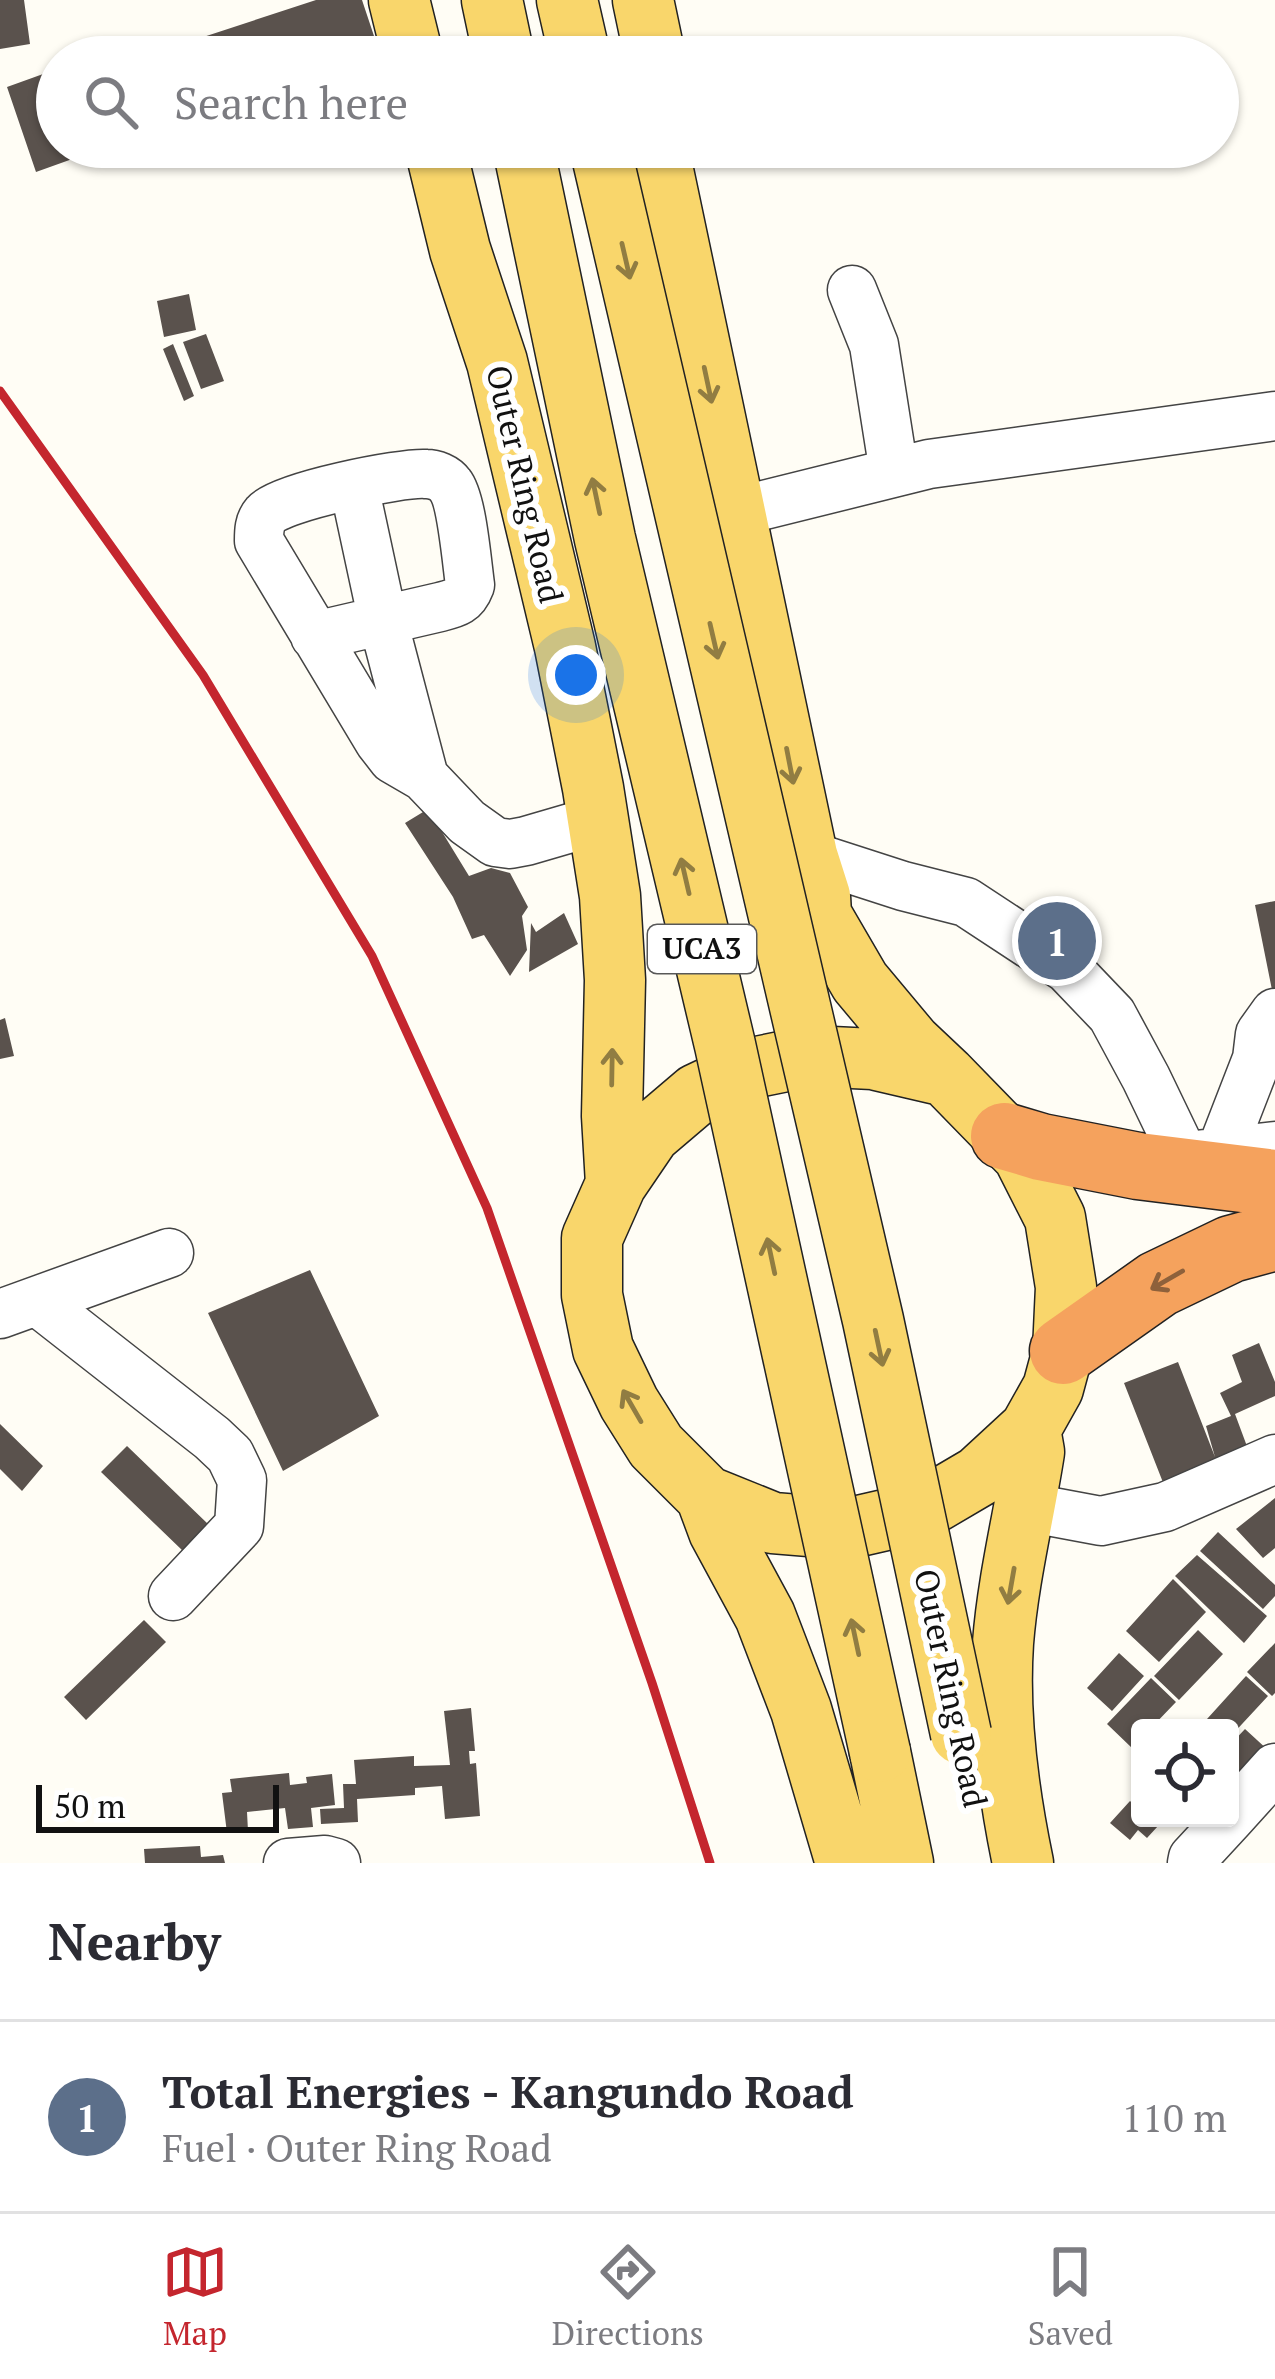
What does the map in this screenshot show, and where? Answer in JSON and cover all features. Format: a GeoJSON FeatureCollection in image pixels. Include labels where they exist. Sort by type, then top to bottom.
{"type":"FeatureCollection","features":[{"type":"Feature","properties":{"kind":"highway"},"geometry":{"type":"LineString","coordinates":[[1004,1136],[1042,1147],[1202,1167]]}},
{"type":"Feature","properties":{"kind":"highway"},"geometry":{"type":"LineString","coordinates":[[1063,1351],[1158,1284],[1231,1249],[1275,1238]]}},
{"type":"Feature","properties":{"kind":"main road"},"geometry":{"type":"LineString","coordinates":[[400,0],[408,36]]}},
{"type":"Feature","properties":{"kind":"main road"},"geometry":{"type":"LineString","coordinates":[[492,0],[500,36]]}},
{"type":"Feature","properties":{"kind":"main road"},"geometry":{"type":"LineString","coordinates":[[567,0],[575,36]]}},
{"type":"Feature","properties":{"kind":"main road","name":"Outer Ring Road"},"geometry":{"type":"LineString","coordinates":[[440,168],[460,250],[497,362],[565,647],[598,820],[614,959],[611,1116],[616,1184]]}},
{"type":"Feature","properties":{"kind":"main road","name":"Outer Ring Road"},"geometry":{"type":"LineString","coordinates":[[527,168],[605,538],[730,1067],[903,1863]]}},
{"type":"Feature","properties":{"kind":"main road","name":"Outer Ring Road"},"geometry":{"type":"LineString","coordinates":[[606,168],[873,1320],[988,1863]]}},
{"type":"Feature","properties":{"kind":"main road","name":"Outer Ring Road"},"geometry":{"type":"LineString","coordinates":[[662,168],[807,855],[820,896],[820,916],[860,982],[911,1043],[946,1076],[1023,1156],[1054,1218],[1066,1286],[1063,1351],[1053,1388],[1030,1429],[979,1476],[916,1513],[846,1529],[773,1523],[706,1496],[656,1446],[603,1349],[592,1295],[592,1238],[616,1184],[650,1134],[697,1094],[752,1068],[812,1056],[873,1060],[946,1076]]}},
{"type":"Feature","properties":{"kind":"main road"},"geometry":{"type":"LineString","coordinates":[[1023,1863],[1007,1772],[1003,1645],[1034,1452],[1030,1429]]}},
{"type":"Feature","properties":{"kind":"main road","name":"Outer Ring Road"},"geometry":{"type":"LineString","coordinates":[[706,1496],[719,1532],[765,1616],[801,1710],[846,1863]]}},
{"type":"Feature","properties":{"kind":"street"},"geometry":{"type":"LineString","coordinates":[[852,290],[874,344],[894,472]]}},
{"type":"Feature","properties":{"kind":"street"},"geometry":{"type":"LineString","coordinates":[[736,512],[929,464],[1275,416]]}},
{"type":"Feature","properties":{"kind":"street"},"geometry":{"type":"LineString","coordinates":[[314,636],[466,597],[470,585],[457,495],[448,481],[430,473],[401,475],[286,501],[267,511],[259,541],[314,636],[379,742],[393,759],[424,777],[467,822],[495,842],[510,844],[598,820]]}},
{"type":"Feature","properties":{"kind":"street"},"geometry":{"type":"LineString","coordinates":[[354,486],[424,777]]}},
{"type":"Feature","properties":{"kind":"street"},"geometry":{"type":"LineString","coordinates":[[807,855],[966,902],[1068,969],[1112,1015],[1202,1167]]}},
{"type":"Feature","properties":{"kind":"street"},"geometry":{"type":"LineString","coordinates":[[1202,1167],[1257,1059],[1260,1034],[1275,1013]]}},
{"type":"Feature","properties":{"kind":"street"},"geometry":{"type":"LineString","coordinates":[[1202,1167],[1275,1146]]}},
{"type":"Feature","properties":{"kind":"street"},"geometry":{"type":"LineString","coordinates":[[18,1307],[170,1253]]}},
{"type":"Feature","properties":{"kind":"street"},"geometry":{"type":"LineString","coordinates":[[18,1307],[212,1438],[230,1455],[242,1480],[239,1526],[173,1596]]}},
{"type":"Feature","properties":{"kind":"street"},"geometry":{"type":"LineString","coordinates":[[1026,1507],[1101,1521],[1165,1507],[1275,1460]]}},
{"type":"Feature","properties":{"kind":"street"},"geometry":{"type":"LineString","coordinates":[[1239,1808],[1275,1768]]}},
{"type":"Feature","properties":{"kind":"street"},"geometry":{"type":"LineString","coordinates":[[1192,1863],[1222,1827]]}},
{"type":"Feature","properties":{"kind":"street"},"geometry":{"type":"LineString","coordinates":[[288,1863],[336,1863]]}},
{"type":"Feature","properties":{"kind":"building"},"geometry":{"type":"Polygon","coordinates":[[[0,0],[24,0],[30,44],[0,49],[0,0]]]}},
{"type":"Feature","properties":{"kind":"building"},"geometry":{"type":"Polygon","coordinates":[[[316,0],[362,0],[374,36],[206,36],[316,0]]]}},
{"type":"Feature","properties":{"kind":"building"},"geometry":{"type":"Polygon","coordinates":[[[36,77],[36,168],[47,168],[36,172],[7,87],[36,77]]]}},
{"type":"Feature","properties":{"kind":"building"},"geometry":{"type":"Polygon","coordinates":[[[189,294],[196,330],[164,337],[157,301],[189,294]]]}},
{"type":"Feature","properties":{"kind":"building"},"geometry":{"type":"Polygon","coordinates":[[[206,334],[224,381],[201,389],[183,342],[206,334]]]}},
{"type":"Feature","properties":{"kind":"building"},"geometry":{"type":"Polygon","coordinates":[[[173,344],[194,396],[184,401],[163,349],[173,344]]]}},
{"type":"Feature","properties":{"kind":"building"},"geometry":{"type":"Polygon","coordinates":[[[428,809],[469,876],[491,868],[510,873],[528,907],[522,916],[527,950],[510,976],[484,935],[472,939],[453,897],[405,823],[428,809]]]}},
{"type":"Feature","properties":{"kind":"building"},"geometry":{"type":"Polygon","coordinates":[[[1275,901],[1275,995],[1273,995],[1255,905],[1275,901]]]}},
{"type":"Feature","properties":{"kind":"building"},"geometry":{"type":"Polygon","coordinates":[[[564,913],[578,944],[529,972],[531,923],[536,932],[564,913]]]}},
{"type":"Feature","properties":{"kind":"building"},"geometry":{"type":"Polygon","coordinates":[[[5,1018],[14,1056],[0,1059],[0,1020],[5,1018]]]}},
{"type":"Feature","properties":{"kind":"building"},"geometry":{"type":"Polygon","coordinates":[[[310,1270],[379,1416],[283,1471],[208,1313],[310,1270]]]}},
{"type":"Feature","properties":{"kind":"building"},"geometry":{"type":"Polygon","coordinates":[[[1259,1343],[1275,1382],[1275,1396],[1235,1414],[1248,1449],[1164,1485],[1124,1383],[1178,1362],[1215,1457],[1206,1426],[1231,1416],[1220,1393],[1242,1382],[1232,1355],[1259,1343]]]}},
{"type":"Feature","properties":{"kind":"building"},"geometry":{"type":"Polygon","coordinates":[[[0,1424],[43,1466],[22,1491],[0,1469],[0,1424]]]}},
{"type":"Feature","properties":{"kind":"building"},"geometry":{"type":"Polygon","coordinates":[[[127,1446],[208,1524],[183,1551],[101,1472],[127,1446]]]}},
{"type":"Feature","properties":{"kind":"building"},"geometry":{"type":"Polygon","coordinates":[[[1275,1498],[1275,1548],[1263,1558],[1236,1529],[1275,1498]]]}},
{"type":"Feature","properties":{"kind":"building"},"geometry":{"type":"Polygon","coordinates":[[[1218,1532],[1275,1585],[1275,1596],[1263,1609],[1200,1551],[1218,1532]]]}},
{"type":"Feature","properties":{"kind":"building"},"geometry":{"type":"Polygon","coordinates":[[[1197,1555],[1267,1616],[1244,1643],[1175,1576],[1197,1555]]]}},
{"type":"Feature","properties":{"kind":"building"},"geometry":{"type":"Polygon","coordinates":[[[1173,1579],[1206,1612],[1159,1662],[1126,1631],[1173,1579]]]}},
{"type":"Feature","properties":{"kind":"building"},"geometry":{"type":"Polygon","coordinates":[[[144,1620],[166,1642],[86,1720],[64,1697],[144,1620]]]}},
{"type":"Feature","properties":{"kind":"building"},"geometry":{"type":"Polygon","coordinates":[[[1198,1630],[1223,1654],[1179,1700],[1154,1676],[1198,1630]]]}},
{"type":"Feature","properties":{"kind":"building"},"geometry":{"type":"Polygon","coordinates":[[[1275,1643],[1275,1693],[1272,1696],[1247,1672],[1275,1643]]]}},
{"type":"Feature","properties":{"kind":"building"},"geometry":{"type":"Polygon","coordinates":[[[1119,1653],[1144,1676],[1112,1711],[1087,1688],[1119,1653]]]}},
{"type":"Feature","properties":{"kind":"building"},"geometry":{"type":"Polygon","coordinates":[[[1246,1676],[1268,1696],[1239,1727],[1239,1719],[1207,1719],[1246,1676]]]}},
{"type":"Feature","properties":{"kind":"building"},"geometry":{"type":"Polygon","coordinates":[[[1151,1678],[1176,1702],[1160,1719],[1131,1719],[1131,1747],[1107,1724],[1151,1678]]]}},
{"type":"Feature","properties":{"kind":"building"},"geometry":{"type":"Polygon","coordinates":[[[471,1708],[475,1751],[469,1751],[470,1764],[476,1763],[480,1816],[445,1819],[442,1786],[415,1788],[415,1795],[357,1799],[358,1822],[321,1824],[320,1809],[344,1808],[343,1784],[356,1784],[354,1760],[414,1756],[414,1766],[450,1765],[444,1711],[471,1708]]]}},
{"type":"Feature","properties":{"kind":"building"},"geometry":{"type":"Polygon","coordinates":[[[1245,1729],[1269,1751],[1240,1781],[1239,1780],[1239,1735],[1245,1729]]]}},
{"type":"Feature","properties":{"kind":"building"},"geometry":{"type":"Polygon","coordinates":[[[289,1773],[290,1785],[307,1783],[306,1777],[332,1774],[335,1805],[311,1808],[313,1827],[288,1829],[285,1808],[247,1812],[248,1831],[227,1833],[222,1793],[232,1792],[230,1779],[289,1773]]]}},
{"type":"Feature","properties":{"kind":"building"},"geometry":{"type":"Polygon","coordinates":[[[1130,1801],[1131,1827],[1157,1827],[1147,1838],[1138,1830],[1130,1840],[1110,1823],[1130,1801]]]}},
{"type":"Feature","properties":{"kind":"building"},"geometry":{"type":"Polygon","coordinates":[[[200,1846],[201,1857],[223,1855],[225,1863],[145,1863],[144,1849],[200,1846]]]}},
{"type":"Feature","properties":{"kind":"railway"},"geometry":{"type":"LineString","coordinates":[[0,391],[203,675],[372,956],[487,1208],[710,1863]]}},
{"type":"Feature","properties":{"kind":"place","name":"Total Energies - Kangundo Road"},"geometry":{"type":"Point","coordinates":[1057,941]}}]}
